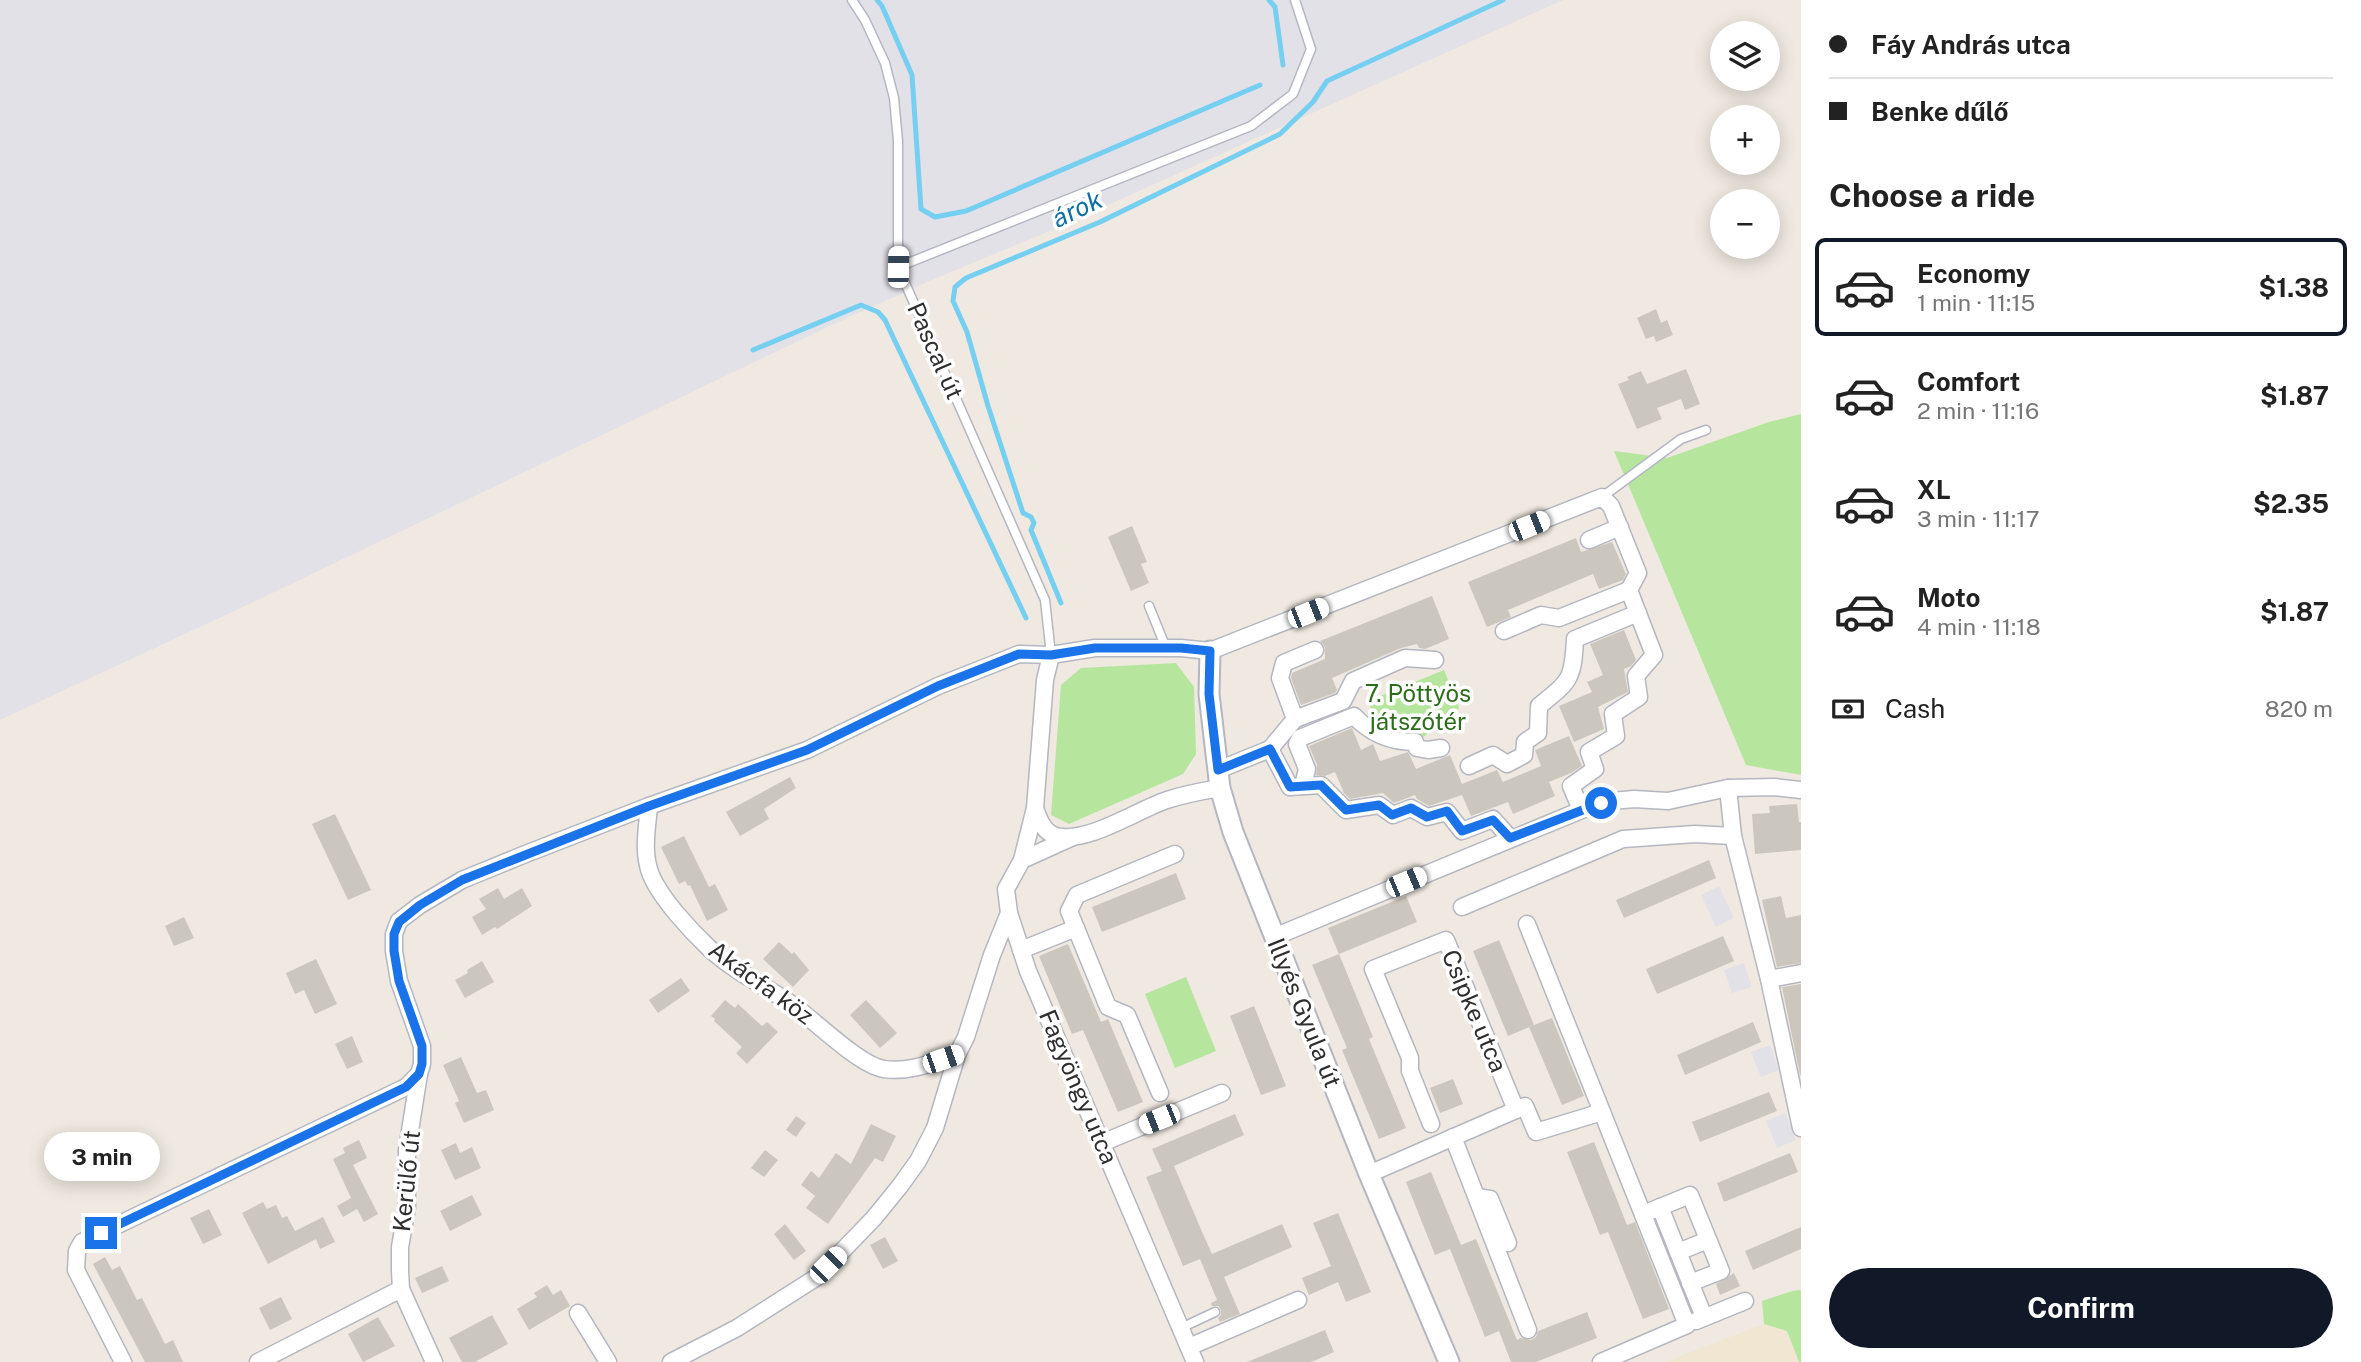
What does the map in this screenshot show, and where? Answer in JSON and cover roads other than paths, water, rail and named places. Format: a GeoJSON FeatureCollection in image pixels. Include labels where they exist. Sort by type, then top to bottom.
{"type":"FeatureCollection","features":[{"type":"Feature","properties":{"kind":"street"},"geometry":{"type":"LineString","coordinates":[[1210,651],[1602,497],[1611,506],[1638,573],[1629,590],[1559,618],[1541,615],[1504,631]]}},
{"type":"Feature","properties":{"kind":"street"},"geometry":{"type":"LineString","coordinates":[[1589,540],[1620,527]]}},
{"type":"Feature","properties":{"kind":"street"},"geometry":{"type":"LineString","coordinates":[[1581,810],[1570,786],[1595,769],[1589,752],[1616,736],[1613,714],[1639,697],[1636,676],[1654,654],[1629,590]]}},
{"type":"Feature","properties":{"kind":"street"},"geometry":{"type":"LineString","coordinates":[[1469,766],[1493,755],[1507,764],[1524,755],[1525,743],[1538,733],[1539,706],[1566,684],[1574,664],[1575,639],[1638,613]]}},
{"type":"Feature","properties":{"kind":"street","name":"Kerülő út"},"geometry":{"type":"LineString","coordinates":[[434,1362],[401,1289],[400,1247],[407,1207],[407,1150],[422,1064],[422,1046],[399,981],[394,934],[399,922],[420,905],[462,880],[649,806],[807,750],[938,686],[1019,654],[1051,655],[1095,648],[1210,651]]}},
{"type":"Feature","properties":{"kind":"street"},"geometry":{"type":"LineString","coordinates":[[1296,719],[1280,678],[1284,663],[1315,650]]}},
{"type":"Feature","properties":{"kind":"street","name":"Illyés Gyula út"},"geometry":{"type":"LineString","coordinates":[[1210,651],[1209,694],[1219,779],[1233,832],[1369,1174],[1449,1362]]}},
{"type":"Feature","properties":{"kind":"street","name":"Fagyöngy utca"},"geometry":{"type":"LineString","coordinates":[[1051,655],[1045,680],[1035,808],[1022,860],[1006,889],[1009,913],[1028,971],[1192,1354]]}},
{"type":"Feature","properties":{"kind":"street"},"geometry":{"type":"LineString","coordinates":[[1022,860],[1219,779],[1270,749],[1296,719],[1343,701],[1353,681],[1405,658],[1435,660]]}},
{"type":"Feature","properties":{"kind":"street"},"geometry":{"type":"LineString","coordinates":[[1303,786],[1307,769],[1297,744],[1300,738],[1353,716],[1367,731],[1398,742],[1415,743],[1417,748],[1441,748]]}},
{"type":"Feature","properties":{"kind":"street"},"geometry":{"type":"LineString","coordinates":[[1270,749],[1290,787],[1321,785],[1346,810],[1379,805],[1392,815],[1411,808],[1427,817],[1447,811],[1462,831],[1493,820],[1510,838]]}},
{"type":"Feature","properties":{"kind":"street"},"geometry":{"type":"LineString","coordinates":[[1274,937],[1510,838],[1601,803],[1634,799],[1668,801],[1728,788],[1774,786],[1801,790]]}},
{"type":"Feature","properties":{"kind":"street"},"geometry":{"type":"LineString","coordinates":[[1728,788],[1733,836],[1769,979],[1794,1063],[1801,1128]]}},
{"type":"Feature","properties":{"kind":"street","name":"Akácfa köz"},"geometry":{"type":"LineString","coordinates":[[649,806],[645,855],[651,876],[690,929],[713,951],[798,1009],[850,1051],[877,1067],[885,1070],[903,1069],[957,1055]]}},
{"type":"Feature","properties":{"kind":"street"},"geometry":{"type":"LineString","coordinates":[[1035,808],[1039,821],[1048,833],[1059,837],[1073,837]]}},
{"type":"Feature","properties":{"kind":"street"},"geometry":{"type":"LineString","coordinates":[[1462,906],[1623,839],[1695,834],[1733,836]]}},
{"type":"Feature","properties":{"kind":"street"},"geometry":{"type":"LineString","coordinates":[[1160,1093],[1127,1015],[1108,1007],[1069,911],[1077,895],[1175,855]]}},
{"type":"Feature","properties":{"kind":"street"},"geometry":{"type":"LineString","coordinates":[[671,1362],[737,1328],[817,1277],[874,1218],[918,1161],[935,1128],[957,1055],[966,1037],[992,955],[1009,913]]}},
{"type":"Feature","properties":{"kind":"street"},"geometry":{"type":"LineString","coordinates":[[1527,924],[1687,1325]]}},
{"type":"Feature","properties":{"kind":"street"},"geometry":{"type":"LineString","coordinates":[[1021,950],[1076,928]]}},
{"type":"Feature","properties":{"kind":"street","name":"Csipke utca"},"geometry":{"type":"LineString","coordinates":[[1431,1124],[1410,1071],[1410,1058],[1373,969],[1446,940],[1516,1110],[1525,1106],[1536,1132],[1602,1112]]}},
{"type":"Feature","properties":{"kind":"street"},"geometry":{"type":"LineString","coordinates":[[1769,979],[1801,973]]}},
{"type":"Feature","properties":{"kind":"street"},"geometry":{"type":"LineString","coordinates":[[123,1362],[76,1270],[77,1251],[82,1242],[406,1087],[419,1074]]}},
{"type":"Feature","properties":{"kind":"street"},"geometry":{"type":"LineString","coordinates":[[1102,1143],[1222,1093]]}},
{"type":"Feature","properties":{"kind":"street"},"geometry":{"type":"LineString","coordinates":[[1369,1174],[1516,1110]]}},
{"type":"Feature","properties":{"kind":"street"},"geometry":{"type":"LineString","coordinates":[[1453,1137],[1528,1330]]}},
{"type":"Feature","properties":{"kind":"street"},"geometry":{"type":"LineString","coordinates":[[1643,1214],[1690,1195],[1721,1270],[1690,1283]]}},
{"type":"Feature","properties":{"kind":"street"},"geometry":{"type":"LineString","coordinates":[[1477,1198],[1490,1199],[1508,1243]]}},
{"type":"Feature","properties":{"kind":"street"},"geometry":{"type":"LineString","coordinates":[[1660,1207],[1704,1318]]}},
{"type":"Feature","properties":{"kind":"street"},"geometry":{"type":"LineString","coordinates":[[1678,1252],[1708,1240]]}},
{"type":"Feature","properties":{"kind":"street"},"geometry":{"type":"LineString","coordinates":[[258,1362],[401,1289]]}},
{"type":"Feature","properties":{"kind":"street"},"geometry":{"type":"LineString","coordinates":[[1192,1354],[1298,1300]]}},
{"type":"Feature","properties":{"kind":"street"},"geometry":{"type":"LineString","coordinates":[[1601,1362],[1745,1301]]}},
{"type":"Feature","properties":{"kind":"street"},"geometry":{"type":"LineString","coordinates":[[578,1313],[608,1362]]}},
{"type":"Feature","properties":{"kind":"lane","name":"Pascal út"},"geometry":{"type":"LineString","coordinates":[[852,0],[865,20],[885,63],[894,98],[898,141],[898,267],[1045,600],[1051,655]]}},
{"type":"Feature","properties":{"kind":"lane"},"geometry":{"type":"LineString","coordinates":[[898,267],[1251,126],[1293,94],[1311,49],[1296,0]]}},
{"type":"Feature","properties":{"kind":"lane"},"geometry":{"type":"LineString","coordinates":[[1602,497],[1681,439],[1706,430]]}},
{"type":"Feature","properties":{"kind":"lane"},"geometry":{"type":"LineString","coordinates":[[1149,606],[1166,648]]}},
{"type":"Feature","properties":{"kind":"lane"},"geometry":{"type":"LineString","coordinates":[[1181,1328],[1215,1312]]}},
{"type":"Feature","properties":{"kind":"waterway","name":"árok"},"geometry":{"type":"LineString","coordinates":[[877,0],[912,75],[921,209],[935,217],[966,211],[1260,85]]}},
{"type":"Feature","properties":{"kind":"waterway","name":"árok"},"geometry":{"type":"LineString","coordinates":[[1269,0],[1275,7],[1283,65]]}},
{"type":"Feature","properties":{"kind":"waterway","name":"árok"},"geometry":{"type":"LineString","coordinates":[[1061,603],[1031,530],[1034,523],[1031,517],[1023,513],[967,332],[953,301],[955,287],[966,278],[1100,222],[1280,134],[1313,102],[1327,81],[1503,0]]}},
{"type":"Feature","properties":{"kind":"waterway"},"geometry":{"type":"LineString","coordinates":[[753,350],[861,305],[878,312],[885,320],[1026,618]]}},
{"type":"Feature","properties":{"kind":"park label","name":"7. Pöttyös játszótér"},"geometry":{"type":"Point","coordinates":[1418,708]}}]}
